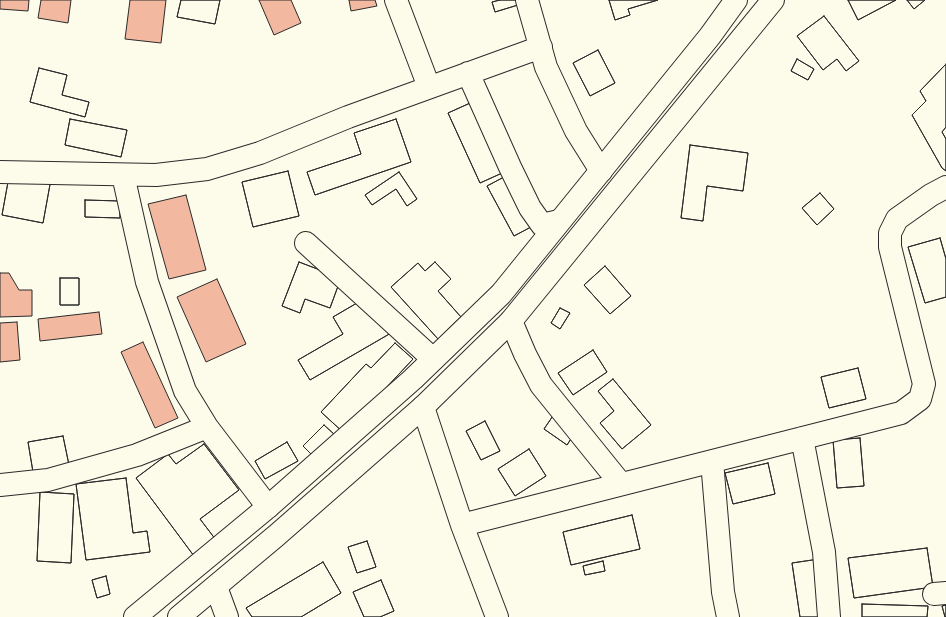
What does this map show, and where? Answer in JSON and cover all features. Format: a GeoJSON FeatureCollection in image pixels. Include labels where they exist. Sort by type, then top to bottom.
{"type":"FeatureCollection","features":[{"type":"Feature","properties":{"kind":"street"},"geometry":{"type":"LineString","coordinates":[[396,0],[428,87]]}},
{"type":"Feature","properties":{"kind":"street"},"geometry":{"type":"LineString","coordinates":[[527,0],[546,67],[576,131],[601,171]]}},
{"type":"Feature","properties":{"kind":"street"},"geometry":{"type":"LineString","coordinates":[[135,617],[268,507],[413,379],[500,294],[710,36],[736,0]]}},
{"type":"Feature","properties":{"kind":"street"},"geometry":{"type":"LineString","coordinates":[[179,617],[216,587],[423,407],[511,322],[773,0]]}},
{"type":"Feature","properties":{"kind":"street"},"geometry":{"type":"LineString","coordinates":[[0,172],[156,175],[207,169],[260,154],[348,117],[540,47]]}},
{"type":"Feature","properties":{"kind":"street"},"geometry":{"type":"LineString","coordinates":[[468,73],[530,208],[542,225],[559,221]]}},
{"type":"Feature","properties":{"kind":"street"},"geometry":{"type":"LineString","coordinates":[[123,175],[147,282],[185,391],[207,427],[268,507]]}},
{"type":"Feature","properties":{"kind":"street"},"geometry":{"type":"LineString","coordinates":[[462,525],[901,413],[920,400],[924,384],[890,247],[890,233],[897,219],[931,195],[946,187]]}},
{"type":"Feature","properties":{"kind":"street"},"geometry":{"type":"LineString","coordinates":[[306,243],[433,359]]}},
{"type":"Feature","properties":{"kind":"street"},"geometry":{"type":"LineString","coordinates":[[511,322],[541,385],[621,484]]}},
{"type":"Feature","properties":{"kind":"street"},"geometry":{"type":"LineString","coordinates":[[423,407],[462,525],[497,617]]}},
{"type":"Feature","properties":{"kind":"street"},"geometry":{"type":"LineString","coordinates":[[0,485],[48,480],[78,472],[137,455],[207,427]]}},
{"type":"Feature","properties":{"kind":"street"},"geometry":{"type":"LineString","coordinates":[[802,438],[824,552],[829,617]]}},
{"type":"Feature","properties":{"kind":"street"},"geometry":{"type":"LineString","coordinates":[[712,461],[723,592],[728,617]]}},
{"type":"Feature","properties":{"kind":"street"},"geometry":{"type":"LineString","coordinates":[[216,587],[227,617]]}},
{"type":"Feature","properties":{"kind":"building"},"geometry":{"type":"Polygon","coordinates":[[[0,0],[29,0],[28,11],[0,9],[0,0]]]}},
{"type":"Feature","properties":{"kind":"building"},"geometry":{"type":"Polygon","coordinates":[[[41,0],[71,0],[68,23],[38,18],[41,0]]]}},
{"type":"Feature","properties":{"kind":"building"},"geometry":{"type":"Polygon","coordinates":[[[130,0],[166,0],[161,43],[125,39],[130,0]]]}},
{"type":"Feature","properties":{"kind":"building"},"geometry":{"type":"Polygon","coordinates":[[[181,0],[220,0],[215,24],[177,17],[181,0]]]}},
{"type":"Feature","properties":{"kind":"building"},"geometry":{"type":"Polygon","coordinates":[[[181,0],[220,0],[215,24],[177,17],[181,0]]]}},
{"type":"Feature","properties":{"kind":"building"},"geometry":{"type":"Polygon","coordinates":[[[259,0],[291,0],[301,23],[274,35],[259,0]]]}},
{"type":"Feature","properties":{"kind":"building"},"geometry":{"type":"Polygon","coordinates":[[[349,0],[375,0],[377,6],[351,11],[349,0]]]}},
{"type":"Feature","properties":{"kind":"building"},"geometry":{"type":"Polygon","coordinates":[[[500,0],[517,0],[518,5],[495,12],[492,2],[500,0]]]}},
{"type":"Feature","properties":{"kind":"building"},"geometry":{"type":"Polygon","coordinates":[[[500,0],[517,0],[518,5],[495,12],[492,2],[500,0]]]}},
{"type":"Feature","properties":{"kind":"building"},"geometry":{"type":"Polygon","coordinates":[[[609,0],[658,0],[628,9],[630,15],[615,20],[609,0]]]}},
{"type":"Feature","properties":{"kind":"building"},"geometry":{"type":"Polygon","coordinates":[[[609,0],[658,0],[628,9],[630,15],[615,20],[609,0]]]}},
{"type":"Feature","properties":{"kind":"building"},"geometry":{"type":"Polygon","coordinates":[[[848,0],[896,0],[858,20],[848,0]]]}},
{"type":"Feature","properties":{"kind":"building"},"geometry":{"type":"Polygon","coordinates":[[[848,0],[896,0],[858,20],[848,0]]]}},
{"type":"Feature","properties":{"kind":"building"},"geometry":{"type":"Polygon","coordinates":[[[907,0],[925,0],[914,9],[907,0]]]}},
{"type":"Feature","properties":{"kind":"building"},"geometry":{"type":"Polygon","coordinates":[[[907,0],[925,0],[914,9],[907,0]]]}},
{"type":"Feature","properties":{"kind":"building"},"geometry":{"type":"Polygon","coordinates":[[[824,16],[859,61],[846,71],[837,59],[823,70],[797,36],[824,16]]]}},
{"type":"Feature","properties":{"kind":"building"},"geometry":{"type":"Polygon","coordinates":[[[824,16],[859,61],[846,71],[837,59],[823,70],[797,36],[824,16]]]}},
{"type":"Feature","properties":{"kind":"building"},"geometry":{"type":"Polygon","coordinates":[[[598,50],[615,83],[590,96],[573,63],[598,50]]]}},
{"type":"Feature","properties":{"kind":"building"},"geometry":{"type":"Polygon","coordinates":[[[598,50],[615,83],[590,96],[573,63],[598,50]]]}},
{"type":"Feature","properties":{"kind":"building"},"geometry":{"type":"Polygon","coordinates":[[[797,59],[814,69],[808,80],[791,71],[797,59]]]}},
{"type":"Feature","properties":{"kind":"building"},"geometry":{"type":"Polygon","coordinates":[[[797,59],[814,69],[808,80],[791,71],[797,59]]]}},
{"type":"Feature","properties":{"kind":"building"},"geometry":{"type":"Polygon","coordinates":[[[946,64],[946,127],[942,132],[946,139],[946,171],[942,168],[912,115],[926,101],[920,91],[946,64]]]}},
{"type":"Feature","properties":{"kind":"building"},"geometry":{"type":"Polygon","coordinates":[[[946,64],[946,127],[942,132],[946,139],[946,171],[942,168],[912,115],[926,101],[920,91],[946,64]]]}},
{"type":"Feature","properties":{"kind":"building"},"geometry":{"type":"Polygon","coordinates":[[[39,68],[67,75],[62,95],[89,102],[85,117],[30,102],[39,68]]]}},
{"type":"Feature","properties":{"kind":"building"},"geometry":{"type":"Polygon","coordinates":[[[39,68],[67,75],[62,95],[89,102],[85,117],[30,102],[39,68]]]}},
{"type":"Feature","properties":{"kind":"building"},"geometry":{"type":"Polygon","coordinates":[[[488,95],[520,165],[480,183],[448,113],[488,95]]]}},
{"type":"Feature","properties":{"kind":"building"},"geometry":{"type":"Polygon","coordinates":[[[488,95],[520,165],[480,183],[448,113],[488,95]]]}},
{"type":"Feature","properties":{"kind":"building"},"geometry":{"type":"Polygon","coordinates":[[[70,119],[127,130],[121,157],[65,145],[70,119]]]}},
{"type":"Feature","properties":{"kind":"building"},"geometry":{"type":"Polygon","coordinates":[[[70,119],[127,130],[121,157],[65,145],[70,119]]]}},
{"type":"Feature","properties":{"kind":"building"},"geometry":{"type":"Polygon","coordinates":[[[396,119],[411,162],[315,195],[307,172],[361,154],[354,133],[396,119]]]}},
{"type":"Feature","properties":{"kind":"building"},"geometry":{"type":"Polygon","coordinates":[[[396,119],[411,162],[315,195],[307,172],[361,154],[354,133],[396,119]]]}},
{"type":"Feature","properties":{"kind":"building"},"geometry":{"type":"Polygon","coordinates":[[[690,145],[748,153],[743,191],[707,186],[703,221],[681,218],[690,145]]]}},
{"type":"Feature","properties":{"kind":"building"},"geometry":{"type":"Polygon","coordinates":[[[690,145],[748,153],[743,191],[707,186],[703,221],[681,218],[690,145]]]}},
{"type":"Feature","properties":{"kind":"building"},"geometry":{"type":"Polygon","coordinates":[[[10,171],[51,179],[43,223],[2,215],[10,171]]]}},
{"type":"Feature","properties":{"kind":"building"},"geometry":{"type":"Polygon","coordinates":[[[10,171],[51,179],[43,223],[2,215],[10,171]]]}},
{"type":"Feature","properties":{"kind":"building"},"geometry":{"type":"Polygon","coordinates":[[[288,171],[299,216],[253,227],[242,182],[288,171]]]}},
{"type":"Feature","properties":{"kind":"building"},"geometry":{"type":"Polygon","coordinates":[[[288,171],[299,216],[253,227],[242,182],[288,171]]]}},
{"type":"Feature","properties":{"kind":"building"},"geometry":{"type":"Polygon","coordinates":[[[399,172],[417,199],[407,206],[396,189],[372,205],[365,195],[399,172]]]}},
{"type":"Feature","properties":{"kind":"building"},"geometry":{"type":"Polygon","coordinates":[[[399,172],[417,199],[407,206],[396,189],[372,205],[365,195],[399,172]]]}},
{"type":"Feature","properties":{"kind":"building"},"geometry":{"type":"Polygon","coordinates":[[[504,177],[531,227],[514,236],[487,186],[504,177]]]}},
{"type":"Feature","properties":{"kind":"building"},"geometry":{"type":"Polygon","coordinates":[[[504,177],[531,227],[514,236],[487,186],[504,177]]]}},
{"type":"Feature","properties":{"kind":"building"},"geometry":{"type":"Polygon","coordinates":[[[820,193],[834,209],[817,225],[802,208],[820,193]]]}},
{"type":"Feature","properties":{"kind":"building"},"geometry":{"type":"Polygon","coordinates":[[[820,193],[834,209],[817,225],[802,208],[820,193]]]}},
{"type":"Feature","properties":{"kind":"building"},"geometry":{"type":"Polygon","coordinates":[[[186,195],[206,270],[169,279],[148,204],[186,195]]]}},
{"type":"Feature","properties":{"kind":"building"},"geometry":{"type":"Polygon","coordinates":[[[85,200],[120,201],[120,218],[85,217],[85,200]]]}},
{"type":"Feature","properties":{"kind":"building"},"geometry":{"type":"Polygon","coordinates":[[[85,200],[120,201],[120,218],[85,217],[85,200]]]}},
{"type":"Feature","properties":{"kind":"building"},"geometry":{"type":"Polygon","coordinates":[[[940,238],[946,259],[946,297],[925,303],[908,247],[940,238]]]}},
{"type":"Feature","properties":{"kind":"building"},"geometry":{"type":"Polygon","coordinates":[[[940,238],[946,259],[946,297],[925,303],[908,247],[940,238]]]}},
{"type":"Feature","properties":{"kind":"building"},"geometry":{"type":"Polygon","coordinates":[[[299,262],[341,278],[330,308],[305,299],[300,313],[282,306],[299,262]]]}},
{"type":"Feature","properties":{"kind":"building"},"geometry":{"type":"Polygon","coordinates":[[[299,262],[341,278],[330,308],[305,299],[300,313],[282,306],[299,262]]]}},
{"type":"Feature","properties":{"kind":"building"},"geometry":{"type":"Polygon","coordinates":[[[435,262],[451,279],[438,291],[461,317],[438,339],[391,287],[418,263],[425,271],[435,262]]]}},
{"type":"Feature","properties":{"kind":"building"},"geometry":{"type":"Polygon","coordinates":[[[435,262],[451,279],[438,291],[461,317],[438,339],[391,287],[418,263],[425,271],[435,262]]]}},
{"type":"Feature","properties":{"kind":"building"},"geometry":{"type":"Polygon","coordinates":[[[605,266],[631,296],[610,314],[584,285],[605,266]]]}},
{"type":"Feature","properties":{"kind":"building"},"geometry":{"type":"Polygon","coordinates":[[[605,266],[631,296],[610,314],[584,285],[605,266]]]}},
{"type":"Feature","properties":{"kind":"building"},"geometry":{"type":"Polygon","coordinates":[[[0,273],[9,273],[19,290],[32,290],[32,316],[0,317],[0,273]]]}},
{"type":"Feature","properties":{"kind":"building"},"geometry":{"type":"Polygon","coordinates":[[[60,278],[79,278],[79,305],[60,305],[60,278]]]}},
{"type":"Feature","properties":{"kind":"building"},"geometry":{"type":"Polygon","coordinates":[[[60,278],[79,278],[79,305],[60,305],[60,278]]]}},
{"type":"Feature","properties":{"kind":"building"},"geometry":{"type":"Polygon","coordinates":[[[217,279],[246,344],[206,362],[177,297],[217,279]]]}},
{"type":"Feature","properties":{"kind":"building"},"geometry":{"type":"Polygon","coordinates":[[[369,296],[391,333],[310,380],[298,360],[343,334],[333,317],[369,296]]]}},
{"type":"Feature","properties":{"kind":"building"},"geometry":{"type":"Polygon","coordinates":[[[369,296],[391,333],[310,380],[298,360],[343,334],[333,317],[369,296]]]}},
{"type":"Feature","properties":{"kind":"building"},"geometry":{"type":"Polygon","coordinates":[[[560,308],[570,313],[560,329],[551,323],[560,308]]]}},
{"type":"Feature","properties":{"kind":"building"},"geometry":{"type":"Polygon","coordinates":[[[560,308],[570,313],[560,329],[551,323],[560,308]]]}},
{"type":"Feature","properties":{"kind":"building"},"geometry":{"type":"Polygon","coordinates":[[[99,312],[102,334],[40,341],[38,319],[99,312]]]}},
{"type":"Feature","properties":{"kind":"building"},"geometry":{"type":"Polygon","coordinates":[[[17,322],[20,360],[0,362],[0,323],[17,322]]]}},
{"type":"Feature","properties":{"kind":"building"},"geometry":{"type":"Polygon","coordinates":[[[143,342],[178,418],[155,428],[121,352],[143,342]]]}},
{"type":"Feature","properties":{"kind":"building"},"geometry":{"type":"Polygon","coordinates":[[[395,343],[413,359],[344,433],[321,412],[366,364],[371,368],[395,343]]]}},
{"type":"Feature","properties":{"kind":"building"},"geometry":{"type":"Polygon","coordinates":[[[395,343],[413,359],[344,433],[321,412],[366,364],[371,368],[395,343]]]}},
{"type":"Feature","properties":{"kind":"building"},"geometry":{"type":"Polygon","coordinates":[[[593,350],[607,372],[573,395],[558,373],[593,350]]]}},
{"type":"Feature","properties":{"kind":"building"},"geometry":{"type":"Polygon","coordinates":[[[593,350],[607,372],[573,395],[558,373],[593,350]]]}},
{"type":"Feature","properties":{"kind":"building"},"geometry":{"type":"Polygon","coordinates":[[[858,368],[866,399],[829,408],[821,377],[858,368]]]}},
{"type":"Feature","properties":{"kind":"building"},"geometry":{"type":"Polygon","coordinates":[[[858,368],[866,399],[829,408],[821,377],[858,368]]]}},
{"type":"Feature","properties":{"kind":"building"},"geometry":{"type":"Polygon","coordinates":[[[613,379],[651,425],[622,449],[600,423],[614,411],[598,391],[613,379]]]}},
{"type":"Feature","properties":{"kind":"building"},"geometry":{"type":"Polygon","coordinates":[[[613,379],[651,425],[622,449],[600,423],[614,411],[598,391],[613,379]]]}},
{"type":"Feature","properties":{"kind":"building"},"geometry":{"type":"Polygon","coordinates":[[[559,407],[582,422],[567,445],[544,429],[559,407]]]}},
{"type":"Feature","properties":{"kind":"building"},"geometry":{"type":"Polygon","coordinates":[[[559,407],[582,422],[567,445],[544,429],[559,407]]]}},
{"type":"Feature","properties":{"kind":"building"},"geometry":{"type":"Polygon","coordinates":[[[485,421],[500,451],[481,460],[466,431],[485,421]]]}},
{"type":"Feature","properties":{"kind":"building"},"geometry":{"type":"Polygon","coordinates":[[[485,421],[500,451],[481,460],[466,431],[485,421]]]}},
{"type":"Feature","properties":{"kind":"building"},"geometry":{"type":"Polygon","coordinates":[[[324,425],[335,435],[314,457],[303,446],[324,425]]]}},
{"type":"Feature","properties":{"kind":"building"},"geometry":{"type":"Polygon","coordinates":[[[324,425],[335,435],[314,457],[303,446],[324,425]]]}},
{"type":"Feature","properties":{"kind":"building"},"geometry":{"type":"Polygon","coordinates":[[[63,436],[69,465],[33,472],[28,442],[63,436]]]}},
{"type":"Feature","properties":{"kind":"building"},"geometry":{"type":"Polygon","coordinates":[[[63,436],[69,465],[33,472],[28,442],[63,436]]]}},
{"type":"Feature","properties":{"kind":"building"},"geometry":{"type":"Polygon","coordinates":[[[860,438],[864,486],[837,488],[833,440],[860,438]]]}},
{"type":"Feature","properties":{"kind":"building"},"geometry":{"type":"Polygon","coordinates":[[[860,438],[864,486],[837,488],[833,440],[860,438]]]}},
{"type":"Feature","properties":{"kind":"building"},"geometry":{"type":"Polygon","coordinates":[[[287,442],[298,461],[265,479],[255,461],[287,442]]]}},
{"type":"Feature","properties":{"kind":"building"},"geometry":{"type":"Polygon","coordinates":[[[287,442],[298,461],[265,479],[255,461],[287,442]]]}},
{"type":"Feature","properties":{"kind":"building"},"geometry":{"type":"Polygon","coordinates":[[[204,444],[239,490],[200,519],[216,540],[194,556],[136,478],[168,454],[176,464],[204,444]]]}},
{"type":"Feature","properties":{"kind":"building"},"geometry":{"type":"Polygon","coordinates":[[[204,444],[239,490],[200,519],[216,540],[194,556],[136,478],[168,454],[176,464],[204,444]]]}},
{"type":"Feature","properties":{"kind":"building"},"geometry":{"type":"Polygon","coordinates":[[[529,449],[546,476],[515,496],[498,469],[529,449]]]}},
{"type":"Feature","properties":{"kind":"building"},"geometry":{"type":"Polygon","coordinates":[[[529,449],[546,476],[515,496],[498,469],[529,449]]]}},
{"type":"Feature","properties":{"kind":"building"},"geometry":{"type":"Polygon","coordinates":[[[768,463],[775,494],[733,504],[725,473],[768,463]]]}},
{"type":"Feature","properties":{"kind":"building"},"geometry":{"type":"Polygon","coordinates":[[[768,463],[775,494],[733,504],[725,473],[768,463]]]}},
{"type":"Feature","properties":{"kind":"building"},"geometry":{"type":"Polygon","coordinates":[[[126,478],[133,533],[147,531],[150,552],[86,560],[76,484],[126,478]]]}},
{"type":"Feature","properties":{"kind":"building"},"geometry":{"type":"Polygon","coordinates":[[[126,478],[133,533],[147,531],[150,552],[86,560],[76,484],[126,478]]]}},
{"type":"Feature","properties":{"kind":"building"},"geometry":{"type":"Polygon","coordinates":[[[40,492],[74,494],[71,563],[37,561],[40,492]]]}},
{"type":"Feature","properties":{"kind":"building"},"geometry":{"type":"Polygon","coordinates":[[[40,492],[74,494],[71,563],[37,561],[40,492]]]}},
{"type":"Feature","properties":{"kind":"building"},"geometry":{"type":"Polygon","coordinates":[[[632,515],[640,549],[571,565],[563,532],[632,515]]]}},
{"type":"Feature","properties":{"kind":"building"},"geometry":{"type":"Polygon","coordinates":[[[632,515],[640,549],[571,565],[563,532],[632,515]]]}},
{"type":"Feature","properties":{"kind":"building"},"geometry":{"type":"Polygon","coordinates":[[[367,541],[376,567],[357,573],[348,547],[367,541]]]}},
{"type":"Feature","properties":{"kind":"building"},"geometry":{"type":"Polygon","coordinates":[[[367,541],[376,567],[357,573],[348,547],[367,541]]]}},
{"type":"Feature","properties":{"kind":"building"},"geometry":{"type":"Polygon","coordinates":[[[927,548],[933,587],[854,598],[848,558],[927,548]]]}},
{"type":"Feature","properties":{"kind":"building"},"geometry":{"type":"Polygon","coordinates":[[[927,548],[933,587],[854,598],[848,558],[927,548]]]}},
{"type":"Feature","properties":{"kind":"building"},"geometry":{"type":"Polygon","coordinates":[[[819,559],[827,617],[800,617],[792,563],[819,559]]]}},
{"type":"Feature","properties":{"kind":"building"},"geometry":{"type":"Polygon","coordinates":[[[819,559],[827,617],[800,617],[792,563],[819,559]]]}},
{"type":"Feature","properties":{"kind":"building"},"geometry":{"type":"Polygon","coordinates":[[[603,561],[605,571],[585,575],[583,566],[603,561]]]}},
{"type":"Feature","properties":{"kind":"building"},"geometry":{"type":"Polygon","coordinates":[[[603,561],[605,571],[585,575],[583,566],[603,561]]]}},
{"type":"Feature","properties":{"kind":"building"},"geometry":{"type":"Polygon","coordinates":[[[323,562],[341,593],[301,617],[252,617],[246,608],[323,562]]]}},
{"type":"Feature","properties":{"kind":"building"},"geometry":{"type":"Polygon","coordinates":[[[323,562],[341,593],[301,617],[252,617],[246,608],[323,562]]]}},
{"type":"Feature","properties":{"kind":"building"},"geometry":{"type":"Polygon","coordinates":[[[106,576],[110,594],[97,598],[92,580],[106,576]]]}},
{"type":"Feature","properties":{"kind":"building"},"geometry":{"type":"Polygon","coordinates":[[[106,576],[110,594],[97,598],[92,580],[106,576]]]}},
{"type":"Feature","properties":{"kind":"building"},"geometry":{"type":"Polygon","coordinates":[[[381,580],[394,611],[380,617],[364,617],[353,592],[381,580]]]}},
{"type":"Feature","properties":{"kind":"building"},"geometry":{"type":"Polygon","coordinates":[[[381,580],[394,611],[380,617],[364,617],[353,592],[381,580]]]}},
{"type":"Feature","properties":{"kind":"building"},"geometry":{"type":"Polygon","coordinates":[[[862,604],[928,606],[927,617],[862,617],[862,604]]]}},
{"type":"Feature","properties":{"kind":"building"},"geometry":{"type":"Polygon","coordinates":[[[862,604],[928,606],[927,617],[862,617],[862,604]]]}},
{"type":"Feature","properties":{"kind":"building"},"geometry":{"type":"Polygon","coordinates":[[[946,605],[946,617],[945,617],[942,606],[946,605]]]}},
{"type":"Feature","properties":{"kind":"building"},"geometry":{"type":"Polygon","coordinates":[[[946,605],[946,617],[945,617],[942,606],[946,605]]]}}]}
